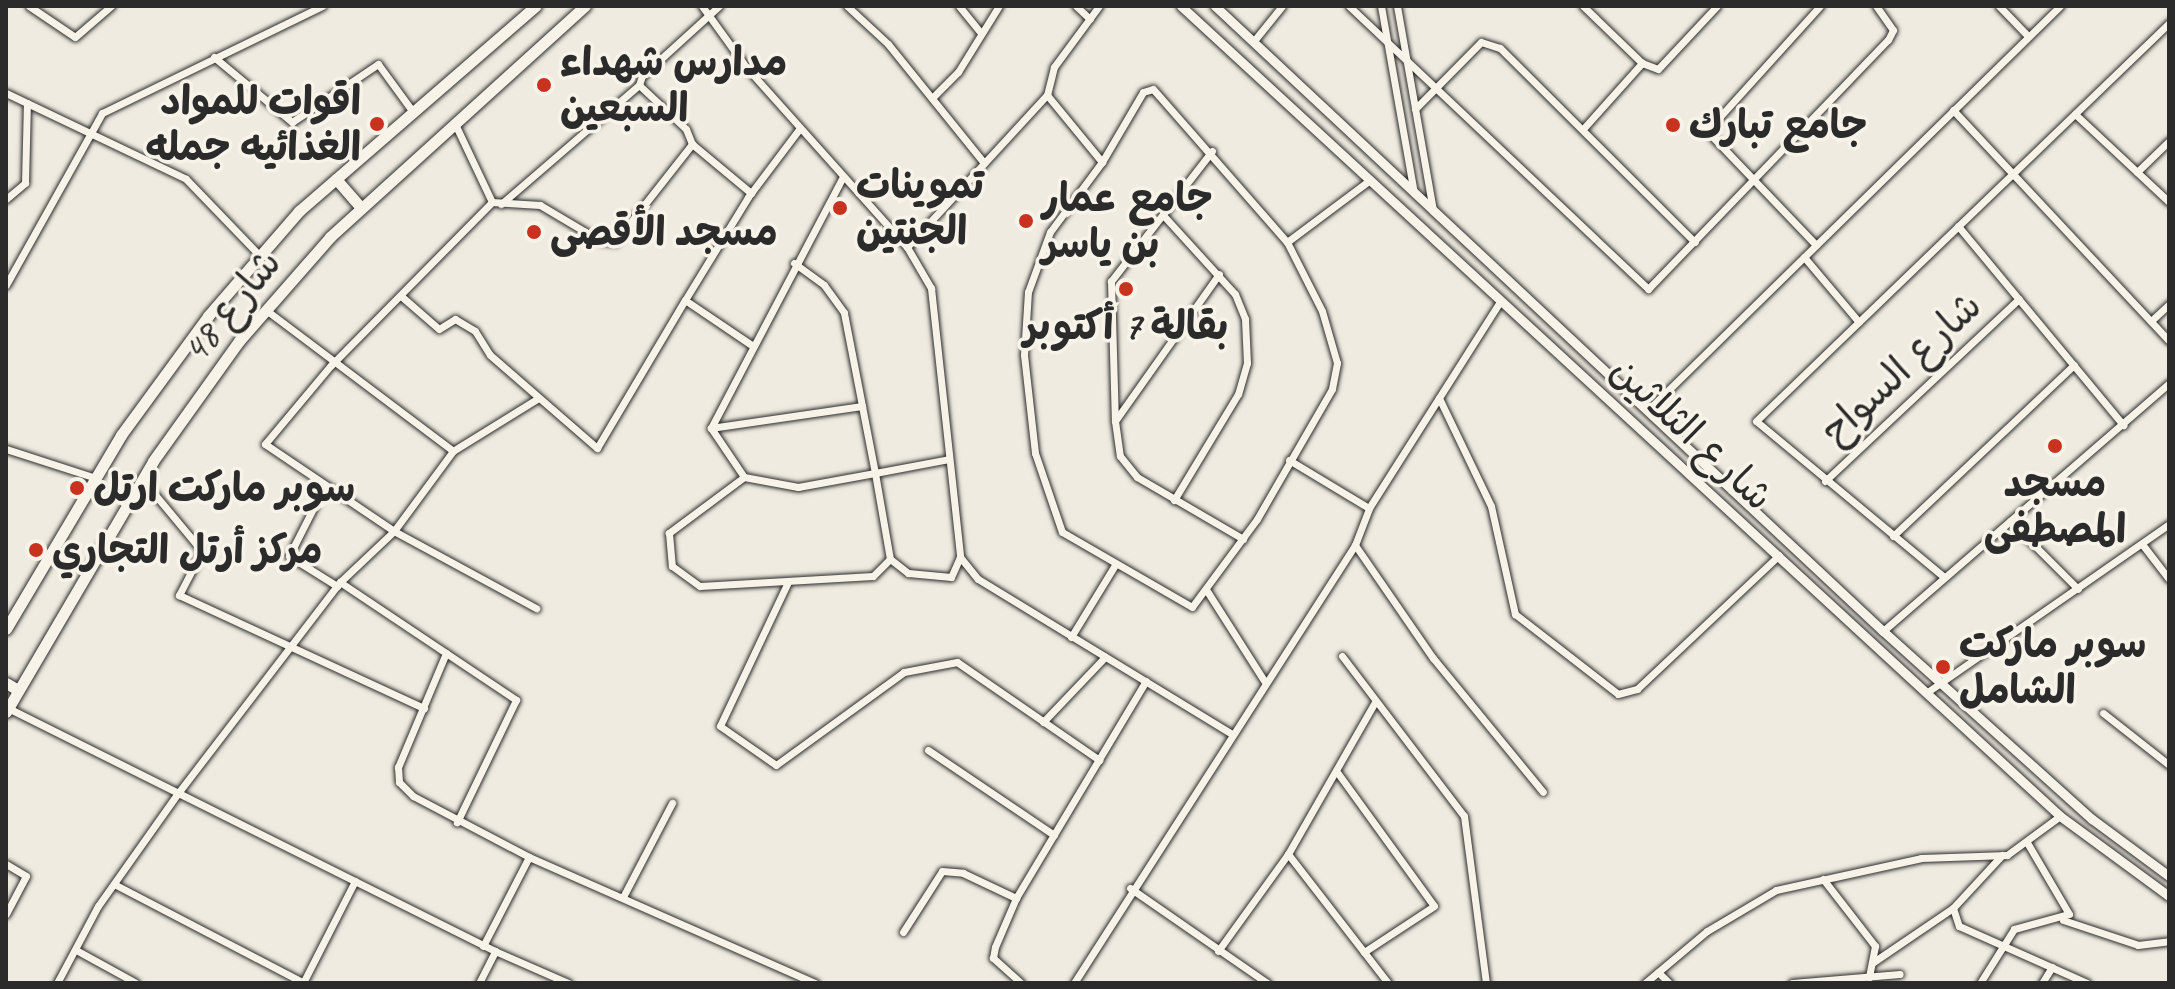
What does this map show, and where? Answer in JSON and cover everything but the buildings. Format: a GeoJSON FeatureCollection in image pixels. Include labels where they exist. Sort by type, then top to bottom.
{"type":"FeatureCollection","features":[{"type":"Feature","properties":{"kind":"main road","name":"شارع 48"},"geometry":{"type":"LineString","coordinates":[[6,629],[96,478],[199,328],[260,256],[336,179],[536,6]]}},
{"type":"Feature","properties":{"kind":"main road","name":"شارع 48"},"geometry":{"type":"LineString","coordinates":[[7,710],[142,479],[266,310],[361,208],[585,6]]}},
{"type":"Feature","properties":{"kind":"main road"},"geometry":{"type":"LineString","coordinates":[[336,179],[361,208]]}},
{"type":"Feature","properties":{"kind":"main road"},"geometry":{"type":"LineString","coordinates":[[6,683],[18,690]]}},
{"type":"Feature","properties":{"kind":"street"},"geometry":{"type":"LineString","coordinates":[[29,6],[75,37],[111,6]]}},
{"type":"Feature","properties":{"kind":"street"},"geometry":{"type":"LineString","coordinates":[[6,285],[94,135],[102,113],[322,6]]}},
{"type":"Feature","properties":{"kind":"street"},"geometry":{"type":"LineString","coordinates":[[702,6],[800,128],[907,247],[931,288],[937,317],[960,557],[951,577],[908,573],[890,559],[844,313],[824,285],[794,263]]}},
{"type":"Feature","properties":{"kind":"street"},"geometry":{"type":"LineString","coordinates":[[536,608],[394,531],[324,487],[265,444],[331,365],[496,203],[639,85],[719,6]]}},
{"type":"Feature","properties":{"kind":"street"},"geometry":{"type":"LineString","coordinates":[[847,6],[932,98],[984,163]]}},
{"type":"Feature","properties":{"kind":"street"},"geometry":{"type":"LineString","coordinates":[[959,6],[980,32]]}},
{"type":"Feature","properties":{"kind":"street"},"geometry":{"type":"LineString","coordinates":[[932,98],[958,72],[980,32],[999,6]]}},
{"type":"Feature","properties":{"kind":"street"},"geometry":{"type":"LineString","coordinates":[[1076,6],[1090,19]]}},
{"type":"Feature","properties":{"kind":"street"},"geometry":{"type":"LineString","coordinates":[[907,247],[1047,95],[1054,67],[1099,6]]}},
{"type":"Feature","properties":{"kind":"street","name":"شارع الثلاثين"},"geometry":{"type":"LineString","coordinates":[[1181,6],[1636,422],[2060,816],[2169,896]]}},
{"type":"Feature","properties":{"kind":"street","name":"شارع الثلاثين"},"geometry":{"type":"LineString","coordinates":[[1215,6],[1883,631],[2092,819],[2169,876]]}},
{"type":"Feature","properties":{"kind":"street"},"geometry":{"type":"LineString","coordinates":[[1253,42],[1282,6]]}},
{"type":"Feature","properties":{"kind":"street"},"geometry":{"type":"LineString","coordinates":[[1349,6],[1648,289],[1756,182],[1888,40],[1893,30],[1876,6]]}},
{"type":"Feature","properties":{"kind":"street"},"geometry":{"type":"LineString","coordinates":[[1381,6],[1415,195]]}},
{"type":"Feature","properties":{"kind":"street"},"geometry":{"type":"LineString","coordinates":[[1383,20],[1397,6]]}},
{"type":"Feature","properties":{"kind":"street"},"geometry":{"type":"LineString","coordinates":[[1397,6],[1433,213]]}},
{"type":"Feature","properties":{"kind":"street"},"geometry":{"type":"LineString","coordinates":[[1585,7],[1642,63],[1658,69],[1717,6]]}},
{"type":"Feature","properties":{"kind":"street"},"geometry":{"type":"LineString","coordinates":[[1816,245],[1707,131],[1820,6]]}},
{"type":"Feature","properties":{"kind":"street"},"geometry":{"type":"LineString","coordinates":[[1999,6],[2028,36]]}},
{"type":"Feature","properties":{"kind":"street"},"geometry":{"type":"LineString","coordinates":[[1636,422],[2060,6]]}},
{"type":"Feature","properties":{"kind":"street"},"geometry":{"type":"LineString","coordinates":[[1944,577],[1756,421],[2169,23]]}},
{"type":"Feature","properties":{"kind":"street"},"geometry":{"type":"LineString","coordinates":[[1415,109],[1481,42],[1492,45],[1583,129],[1695,242]]}},
{"type":"Feature","properties":{"kind":"street"},"geometry":{"type":"LineString","coordinates":[[214,57],[292,122],[378,64],[413,112]]}},
{"type":"Feature","properties":{"kind":"street"},"geometry":{"type":"LineString","coordinates":[[1583,129],[1642,63]]}},
{"type":"Feature","properties":{"kind":"street"},"geometry":{"type":"LineString","coordinates":[[639,85],[686,129],[692,144],[751,193]]}},
{"type":"Feature","properties":{"kind":"street"},"geometry":{"type":"LineString","coordinates":[[1153,89],[1212,151],[1287,242],[1322,311],[1337,363],[1332,389],[1243,539],[1197,605],[1185,606],[1071,540],[1057,523],[1035,453],[1024,355],[1036,265],[1050,232],[1102,162],[1143,92],[1153,89]]}},
{"type":"Feature","properties":{"kind":"street"},"geometry":{"type":"LineString","coordinates":[[6,93],[186,179],[260,256]]}},
{"type":"Feature","properties":{"kind":"street"},"geometry":{"type":"LineString","coordinates":[[1047,95],[1102,162]]}},
{"type":"Feature","properties":{"kind":"street"},"geometry":{"type":"LineString","coordinates":[[6,199],[25,183],[27,103]]}},
{"type":"Feature","properties":{"kind":"street"},"geometry":{"type":"LineString","coordinates":[[1953,110],[2169,341]]}},
{"type":"Feature","properties":{"kind":"street"},"geometry":{"type":"LineString","coordinates":[[2075,114],[2169,202]]}},
{"type":"Feature","properties":{"kind":"street"},"geometry":{"type":"LineString","coordinates":[[455,124],[496,203]]}},
{"type":"Feature","properties":{"kind":"street"},"geometry":{"type":"LineString","coordinates":[[401,296],[439,329],[455,319],[475,331],[537,399],[597,448],[751,193],[800,128]]}},
{"type":"Feature","properties":{"kind":"street"},"geometry":{"type":"LineString","coordinates":[[2137,172],[2169,141]]}},
{"type":"Feature","properties":{"kind":"street"},"geometry":{"type":"LineString","coordinates":[[496,203],[540,205],[599,240],[615,242],[692,144]]}},
{"type":"Feature","properties":{"kind":"street"},"geometry":{"type":"LineString","coordinates":[[1212,151],[1111,281],[1115,421],[1126,466],[1174,500],[1243,539]]}},
{"type":"Feature","properties":{"kind":"street"},"geometry":{"type":"LineString","coordinates":[[711,428],[794,263],[843,177]]}},
{"type":"Feature","properties":{"kind":"street"},"geometry":{"type":"LineString","coordinates":[[1287,242],[1370,180]]}},
{"type":"Feature","properties":{"kind":"street"},"geometry":{"type":"LineString","coordinates":[[1163,215],[1219,274],[1245,319],[1247,363],[1238,394],[1174,500]]}},
{"type":"Feature","properties":{"kind":"street"},"geometry":{"type":"LineString","coordinates":[[1958,226],[2123,425]]}},
{"type":"Feature","properties":{"kind":"street"},"geometry":{"type":"LineString","coordinates":[[1804,257],[1859,322]]}},
{"type":"Feature","properties":{"kind":"street"},"geometry":{"type":"LineString","coordinates":[[1115,421],[1219,274]]}},
{"type":"Feature","properties":{"kind":"street"},"geometry":{"type":"LineString","coordinates":[[1074,983],[1130,888],[1355,545],[1369,508],[1501,300],[1514,288]]}},
{"type":"Feature","properties":{"kind":"street","name":"شارع السواح"},"geometry":{"type":"LineString","coordinates":[[1825,481],[2019,299]]}},
{"type":"Feature","properties":{"kind":"street"},"geometry":{"type":"LineString","coordinates":[[685,300],[753,346]]}},
{"type":"Feature","properties":{"kind":"street"},"geometry":{"type":"LineString","coordinates":[[2151,321],[2169,304]]}},
{"type":"Feature","properties":{"kind":"street"},"geometry":{"type":"LineString","coordinates":[[266,310],[331,365],[453,451]]}},
{"type":"Feature","properties":{"kind":"street"},"geometry":{"type":"LineString","coordinates":[[1893,536],[2074,365]]}},
{"type":"Feature","properties":{"kind":"street"},"geometry":{"type":"LineString","coordinates":[[1883,631],[2169,383]]}},
{"type":"Feature","properties":{"kind":"street"},"geometry":{"type":"LineString","coordinates":[[1439,398],[1491,506],[1515,614],[1618,694],[1637,689],[1779,555]]}},
{"type":"Feature","properties":{"kind":"street"},"geometry":{"type":"LineString","coordinates":[[57,983],[114,884],[178,793],[338,584],[394,531],[453,451],[537,399]]}},
{"type":"Feature","properties":{"kind":"street"},"geometry":{"type":"LineString","coordinates":[[711,428],[862,406]]}},
{"type":"Feature","properties":{"kind":"street"},"geometry":{"type":"LineString","coordinates":[[711,428],[744,477],[798,487],[949,459]]}},
{"type":"Feature","properties":{"kind":"street"},"geometry":{"type":"LineString","coordinates":[[6,449],[96,478]]}},
{"type":"Feature","properties":{"kind":"street"},"geometry":{"type":"LineString","coordinates":[[1289,460],[1369,508]]}},
{"type":"Feature","properties":{"kind":"street"},"geometry":{"type":"LineString","coordinates":[[744,477],[669,533],[672,566],[700,586],[873,576],[890,559]]}},
{"type":"Feature","properties":{"kind":"street"},"geometry":{"type":"LineString","coordinates":[[142,479],[202,551],[179,595],[288,650],[424,708]]}},
{"type":"Feature","properties":{"kind":"street"},"geometry":{"type":"LineString","coordinates":[[324,487],[289,556],[338,584],[516,700],[457,822]]}},
{"type":"Feature","properties":{"kind":"street"},"geometry":{"type":"LineString","coordinates":[[2010,521],[2078,589]]}},
{"type":"Feature","properties":{"kind":"street"},"geometry":{"type":"LineString","coordinates":[[1926,693],[2169,524]]}},
{"type":"Feature","properties":{"kind":"street"},"geometry":{"type":"LineString","coordinates":[[2142,544],[2169,579]]}},
{"type":"Feature","properties":{"kind":"street"},"geometry":{"type":"LineString","coordinates":[[1355,545],[1433,658],[1543,792]]}},
{"type":"Feature","properties":{"kind":"street"},"geometry":{"type":"LineString","coordinates":[[960,557],[978,579],[1232,734]]}},
{"type":"Feature","properties":{"kind":"street"},"geometry":{"type":"LineString","coordinates":[[1071,637],[1115,565]]}},
{"type":"Feature","properties":{"kind":"street"},"geometry":{"type":"LineString","coordinates":[[788,582],[720,726],[776,765],[904,672],[957,662],[1099,760]]}},
{"type":"Feature","properties":{"kind":"street"},"geometry":{"type":"LineString","coordinates":[[1207,591],[1265,682]]}},
{"type":"Feature","properties":{"kind":"street"},"geometry":{"type":"LineString","coordinates":[[446,653],[398,767],[399,782],[457,822],[529,857],[624,895],[815,983]]}},
{"type":"Feature","properties":{"kind":"street"},"geometry":{"type":"LineString","coordinates":[[1342,656],[1464,816],[1486,983]]}},
{"type":"Feature","properties":{"kind":"street"},"geometry":{"type":"LineString","coordinates":[[1043,722],[1105,657]]}},
{"type":"Feature","properties":{"kind":"street"},"geometry":{"type":"LineString","coordinates":[[1021,983],[993,958],[1016,898],[1146,681]]}},
{"type":"Feature","properties":{"kind":"street"},"geometry":{"type":"LineString","coordinates":[[1218,951],[1288,854],[1375,702]]}},
{"type":"Feature","properties":{"kind":"street"},"geometry":{"type":"LineString","coordinates":[[7,710],[483,946],[568,983]]}},
{"type":"Feature","properties":{"kind":"street"},"geometry":{"type":"LineString","coordinates":[[2103,713],[2169,765]]}},
{"type":"Feature","properties":{"kind":"street"},"geometry":{"type":"LineString","coordinates":[[928,750],[1054,835]]}},
{"type":"Feature","properties":{"kind":"street"},"geometry":{"type":"LineString","coordinates":[[1337,772],[1434,906],[1364,952]]}},
{"type":"Feature","properties":{"kind":"street"},"geometry":{"type":"LineString","coordinates":[[624,895],[672,803]]}},
{"type":"Feature","properties":{"kind":"street"},"geometry":{"type":"LineString","coordinates":[[1645,983],[1757,899],[1823,879],[1921,858],[2002,855],[2028,844],[2060,816]]}},
{"type":"Feature","properties":{"kind":"street"},"geometry":{"type":"LineString","coordinates":[[2028,844],[2068,906],[2063,920]]}},
{"type":"Feature","properties":{"kind":"street"},"geometry":{"type":"LineString","coordinates":[[1288,854],[1388,983]]}},
{"type":"Feature","properties":{"kind":"street"},"geometry":{"type":"LineString","coordinates":[[1872,963],[1953,908],[2002,855]]}},
{"type":"Feature","properties":{"kind":"street"},"geometry":{"type":"LineString","coordinates":[[483,946],[529,857]]}},
{"type":"Feature","properties":{"kind":"street"},"geometry":{"type":"LineString","coordinates":[[6,864],[26,876],[6,914]]}},
{"type":"Feature","properties":{"kind":"street"},"geometry":{"type":"LineString","coordinates":[[903,932],[942,871],[963,873],[1016,898]]}},
{"type":"Feature","properties":{"kind":"street"},"geometry":{"type":"LineString","coordinates":[[1823,879],[1866,927],[1875,946],[1869,977]]}},
{"type":"Feature","properties":{"kind":"street"},"geometry":{"type":"LineString","coordinates":[[114,884],[304,981],[355,881]]}},
{"type":"Feature","properties":{"kind":"street"},"geometry":{"type":"LineString","coordinates":[[1130,888],[1267,983]]}},
{"type":"Feature","properties":{"kind":"street"},"geometry":{"type":"LineString","coordinates":[[1953,908],[1959,926],[2087,983]]}},
{"type":"Feature","properties":{"kind":"street"},"geometry":{"type":"LineString","coordinates":[[1980,983],[2002,944],[2024,923],[2063,920],[2138,945],[2169,941]]}},
{"type":"Feature","properties":{"kind":"street"},"geometry":{"type":"LineString","coordinates":[[76,950],[136,983]]}},
{"type":"Feature","properties":{"kind":"street"},"geometry":{"type":"LineString","coordinates":[[479,983],[495,951]]}},
{"type":"Feature","properties":{"kind":"street"},"geometry":{"type":"LineString","coordinates":[[2042,983],[2052,967]]}},
{"type":"Feature","properties":{"kind":"street"},"geometry":{"type":"LineString","coordinates":[[1658,972],[1669,983]]}},
{"type":"Feature","properties":{"kind":"street"},"geometry":{"type":"LineString","coordinates":[[1792,983],[1900,974]]}},
{"type":"Feature","properties":{"kind":"place","name":"مدارس شهداء السبعين"},"geometry":{"type":"Point","coordinates":[544,85]}},
{"type":"Feature","properties":{"kind":"place","name":"اقوات للمواد الغذائيه جمله"},"geometry":{"type":"Point","coordinates":[377,124]}},
{"type":"Feature","properties":{"kind":"place","name":"جامع تبارك"},"geometry":{"type":"Point","coordinates":[1673,125]}},
{"type":"Feature","properties":{"kind":"place","name":"تموينات الجنتين"},"geometry":{"type":"Point","coordinates":[840,208]}},
{"type":"Feature","properties":{"kind":"place","name":"جامع عمار بن ياسر"},"geometry":{"type":"Point","coordinates":[1026,221]}},
{"type":"Feature","properties":{"kind":"place","name":"مسجد الأقصى"},"geometry":{"type":"Point","coordinates":[534,232]}},
{"type":"Feature","properties":{"kind":"place","name":"بقالة 7 أكتوبر"},"geometry":{"type":"Point","coordinates":[1126,289]}},
{"type":"Feature","properties":{"kind":"place","name":"مسجد المصطفى"},"geometry":{"type":"Point","coordinates":[2055,446]}},
{"type":"Feature","properties":{"kind":"place","name":"سوبر ماركت ارتل"},"geometry":{"type":"Point","coordinates":[77,488]}},
{"type":"Feature","properties":{"kind":"place","name":"مركز أرتل التجاري"},"geometry":{"type":"Point","coordinates":[36,550]}},
{"type":"Feature","properties":{"kind":"place","name":"سوبر ماركت الشامل"},"geometry":{"type":"Point","coordinates":[1943,667]}}]}
